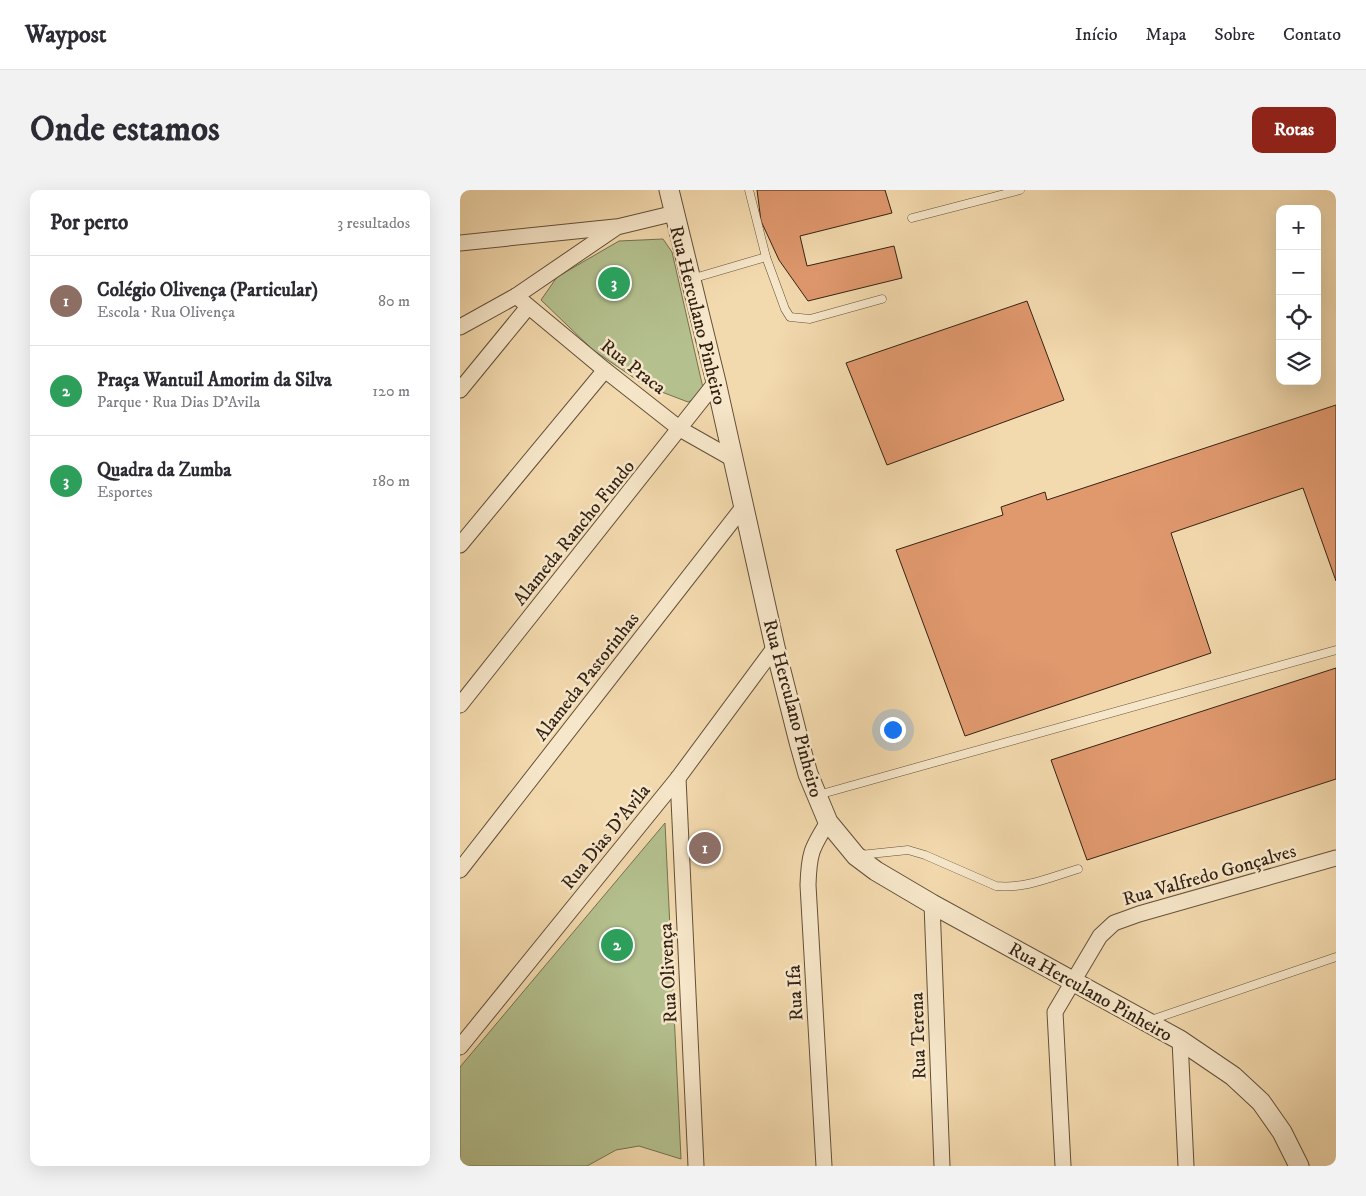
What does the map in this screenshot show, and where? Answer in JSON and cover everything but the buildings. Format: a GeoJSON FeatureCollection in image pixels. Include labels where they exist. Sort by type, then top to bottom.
{"type":"FeatureCollection","features":[{"type":"Feature","properties":{"kind":"street","name":"Rua Herculano Pinheiro"},"geometry":{"type":"LineString","coordinates":[[669,190],[716,382],[775,647],[808,774],[828,822],[856,856],[876,870],[932,904],[1180,1040],[1233,1076],[1261,1102],[1282,1132],[1299,1166]]}},
{"type":"Feature","properties":{"kind":"street"},"geometry":{"type":"LineString","coordinates":[[460,243],[618,227],[675,213]]}},
{"type":"Feature","properties":{"kind":"street"},"geometry":{"type":"LineString","coordinates":[[460,326],[516,296],[618,227]]}},
{"type":"Feature","properties":{"kind":"street","name":"Rua Praca"},"geometry":{"type":"LineString","coordinates":[[516,296],[680,429],[733,459]]}},
{"type":"Feature","properties":{"kind":"street"},"geometry":{"type":"LineString","coordinates":[[460,390],[528,306]]}},
{"type":"Feature","properties":{"kind":"street"},"geometry":{"type":"LineString","coordinates":[[460,546],[605,370]]}},
{"type":"Feature","properties":{"kind":"street","name":"Alameda Rancho Fundo"},"geometry":{"type":"LineString","coordinates":[[460,705],[716,382]]}},
{"type":"Feature","properties":{"kind":"street","name":"Alameda Pastorinhas"},"geometry":{"type":"LineString","coordinates":[[460,870],[744,506]]}},
{"type":"Feature","properties":{"kind":"street","name":"Rua Dias D'Avila"},"geometry":{"type":"LineString","coordinates":[[460,1047],[678,778],[775,647]]}},
{"type":"Feature","properties":{"kind":"street","name":"Rua Olivença"},"geometry":{"type":"LineString","coordinates":[[678,778],[696,1166]]}},
{"type":"Feature","properties":{"kind":"street","name":"Rua Ifa"},"geometry":{"type":"LineString","coordinates":[[824,1166],[808,886],[809,859],[814,844],[828,822]]}},
{"type":"Feature","properties":{"kind":"street","name":"Rua Valfredo Gonçalves"},"geometry":{"type":"LineString","coordinates":[[1063,1166],[1055,1012],[1100,936],[1114,923],[1336,858]]}},
{"type":"Feature","properties":{"kind":"street","name":"Rua Terena"},"geometry":{"type":"LineString","coordinates":[[932,904],[942,1166]]}},
{"type":"Feature","properties":{"kind":"street"},"geometry":{"type":"LineString","coordinates":[[1180,1040],[1186,1166]]}},
{"type":"Feature","properties":{"kind":"lane"},"geometry":{"type":"LineString","coordinates":[[749,190],[766,257],[784,309],[790,317],[810,319],[882,299]]}},
{"type":"Feature","properties":{"kind":"lane"},"geometry":{"type":"LineString","coordinates":[[912,218],[1020,190]]}},
{"type":"Feature","properties":{"kind":"lane"},"geometry":{"type":"LineString","coordinates":[[691,279],[766,257]]}},
{"type":"Feature","properties":{"kind":"lane"},"geometry":{"type":"LineString","coordinates":[[816,796],[1336,650]]}},
{"type":"Feature","properties":{"kind":"lane"},"geometry":{"type":"LineString","coordinates":[[856,856],[908,850],[925,855],[996,886],[1008,887],[1027,885],[1078,869]]}},
{"type":"Feature","properties":{"kind":"lane"},"geometry":{"type":"LineString","coordinates":[[1147,1022],[1336,957]]}},
{"type":"Feature","properties":{"kind":"green space"},"geometry":{"type":"Polygon","coordinates":[[[663,239],[672,252],[703,388],[700,397],[688,402],[646,386],[593,350],[541,300],[557,277],[619,241],[663,239]]]}},
{"type":"Feature","properties":{"kind":"green space"},"geometry":{"type":"Polygon","coordinates":[[[665,823],[681,1159],[639,1146],[616,1150],[587,1166],[460,1166],[460,1067],[665,823]]]}},
{"type":"Feature","properties":{"kind":"place","name":"Quadra da Zumba"},"geometry":{"type":"Point","coordinates":[614,283]}},
{"type":"Feature","properties":{"kind":"place","name":"Colégio Olivença (Particular)"},"geometry":{"type":"Point","coordinates":[705,848]}},
{"type":"Feature","properties":{"kind":"place","name":"Praça Wantuil Amorim da Silva"},"geometry":{"type":"Point","coordinates":[617,945]}}]}
